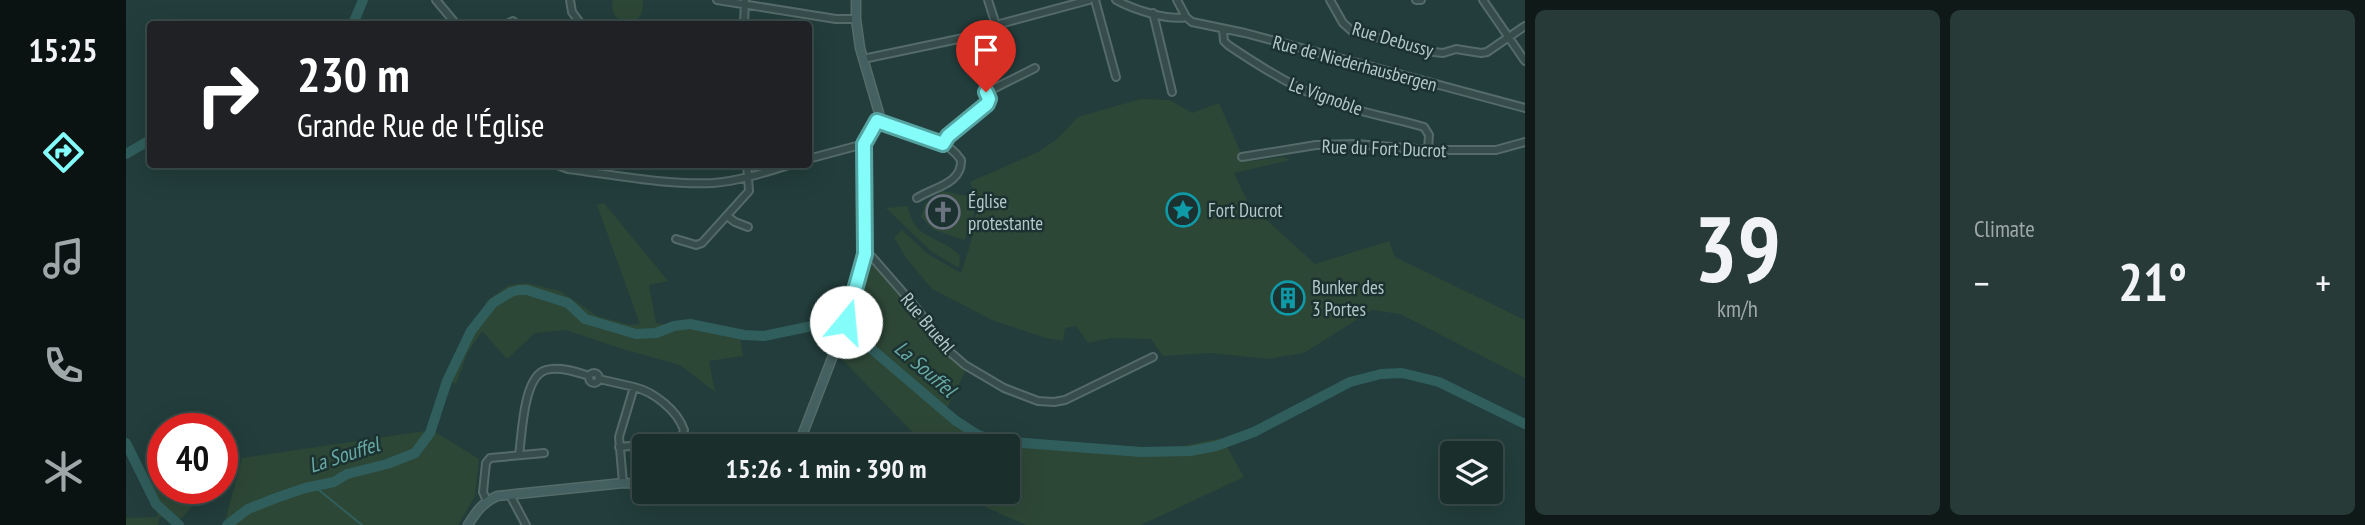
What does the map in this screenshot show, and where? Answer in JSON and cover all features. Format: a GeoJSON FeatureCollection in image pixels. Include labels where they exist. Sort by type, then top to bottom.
{"type":"FeatureCollection","features":[{"type":"Feature","properties":{"kind":"street"},"geometry":{"type":"LineString","coordinates":[[436,0],[454,21]]}},
{"type":"Feature","properties":{"kind":"street"},"geometry":{"type":"LineString","coordinates":[[570,0],[572,12],[579,21]]}},
{"type":"Feature","properties":{"kind":"street"},"geometry":{"type":"LineString","coordinates":[[717,0],[745,2],[836,19],[856,19]]}},
{"type":"Feature","properties":{"kind":"street"},"geometry":{"type":"LineString","coordinates":[[803,434],[846,322],[865,254],[864,144],[877,121],[877,104],[863,59],[856,19],[856,0]]}},
{"type":"Feature","properties":{"kind":"street"},"geometry":{"type":"LineString","coordinates":[[988,0],[996,25]]}},
{"type":"Feature","properties":{"kind":"street"},"geometry":{"type":"LineString","coordinates":[[863,59],[943,43],[996,25],[1089,0]]}},
{"type":"Feature","properties":{"kind":"street"},"geometry":{"type":"LineString","coordinates":[[1095,0],[1116,77]]}},
{"type":"Feature","properties":{"kind":"street"},"geometry":{"type":"LineString","coordinates":[[1116,0],[1173,18],[1186,17],[1177,0]]}},
{"type":"Feature","properties":{"kind":"street","name":"Rue Debussy"},"geometry":{"type":"LineString","coordinates":[[1330,0],[1343,23],[1352,31],[1434,52],[1443,53],[1456,49],[1480,53],[1525,26]]}},
{"type":"Feature","properties":{"kind":"street"},"geometry":{"type":"LineString","coordinates":[[1483,0],[1525,61]]}},
{"type":"Feature","properties":{"kind":"street"},"geometry":{"type":"LineString","coordinates":[[744,21],[745,2]]}},
{"type":"Feature","properties":{"kind":"street"},"geometry":{"type":"LineString","coordinates":[[1173,18],[1181,7]]}},
{"type":"Feature","properties":{"kind":"street"},"geometry":{"type":"LineString","coordinates":[[1153,13],[1172,92]]}},
{"type":"Feature","properties":{"kind":"street","name":"Rue de Niederhausbergen"},"geometry":{"type":"LineString","coordinates":[[1186,17],[1192,22],[1245,33],[1525,108]]}},
{"type":"Feature","properties":{"kind":"street","name":"Le Vignoble"},"geometry":{"type":"LineString","coordinates":[[1223,30],[1224,41],[1228,45],[1262,69],[1293,86],[1326,100],[1424,127],[1428,131],[1428,150]]}},
{"type":"Feature","properties":{"kind":"street"},"geometry":{"type":"LineString","coordinates":[[943,144],[948,136],[987,104],[989,99],[974,34]]}},
{"type":"Feature","properties":{"kind":"street"},"geometry":{"type":"LineString","coordinates":[[986,92],[1035,68]]}},
{"type":"Feature","properties":{"kind":"street"},"geometry":{"type":"LineString","coordinates":[[877,121],[943,144],[955,150],[961,160],[958,176],[917,198]]}},
{"type":"Feature","properties":{"kind":"street","name":"Rue du Fort Ducrot"},"geometry":{"type":"LineString","coordinates":[[1242,157],[1296,147],[1335,144],[1428,150],[1496,150],[1525,142]]}},
{"type":"Feature","properties":{"kind":"street"},"geometry":{"type":"LineString","coordinates":[[812,158],[864,144]]}},
{"type":"Feature","properties":{"kind":"street"},"geometry":{"type":"LineString","coordinates":[[565,168],[679,183],[714,183],[778,168]]}},
{"type":"Feature","properties":{"kind":"street"},"geometry":{"type":"LineString","coordinates":[[676,239],[696,245],[702,243],[749,191],[747,168]]}},
{"type":"Feature","properties":{"kind":"street"},"geometry":{"type":"LineString","coordinates":[[727,216],[748,227]]}},
{"type":"Feature","properties":{"kind":"street","name":"Rue Bruehl"},"geometry":{"type":"LineString","coordinates":[[865,254],[878,264],[950,352],[965,366],[1004,388],[1038,401],[1065,400],[1153,357]]}},
{"type":"Feature","properties":{"kind":"street"},"geometry":{"type":"LineString","coordinates":[[519,455],[530,386],[535,376],[544,370],[555,369],[589,376],[592,383],[599,379],[654,394],[682,422],[684,430],[681,438],[674,442],[619,447]]}},
{"type":"Feature","properties":{"kind":"street"},"geometry":{"type":"LineString","coordinates":[[623,483],[619,447],[620,426],[634,387]]}},
{"type":"Feature","properties":{"kind":"street"},"geometry":{"type":"LineString","coordinates":[[486,501],[483,492],[485,463],[491,458],[544,453]]}},
{"type":"Feature","properties":{"kind":"street"},"geometry":{"type":"LineString","coordinates":[[468,525],[486,501],[497,496],[632,483]]}},
{"type":"Feature","properties":{"kind":"street"},"geometry":{"type":"LineString","coordinates":[[510,495],[526,525]]}},
{"type":"Feature","properties":{"kind":"green space"},"geometry":{"type":"Polygon","coordinates":[[[613,0],[643,0],[639,18],[633,21],[620,20],[612,9],[613,0]]]}},
{"type":"Feature","properties":{"kind":"green space"},"geometry":{"type":"Polygon","coordinates":[[[1141,99],[1170,100],[1192,113],[1219,103],[1245,162],[1283,157],[1291,160],[1234,173],[1248,203],[1315,264],[1389,241],[1395,257],[1525,320],[1525,378],[1400,314],[1372,310],[1304,353],[1269,359],[1211,353],[1163,356],[1151,339],[1111,338],[1088,343],[1076,326],[1065,328],[1063,341],[1046,338],[992,320],[932,289],[906,258],[894,237],[902,230],[928,254],[961,273],[976,216],[970,182],[1038,152],[1057,139],[1078,117],[1141,99]]]}},
{"type":"Feature","properties":{"kind":"green space"},"geometry":{"type":"Polygon","coordinates":[[[943,191],[972,197],[973,219],[964,240],[934,230],[921,217],[925,204],[943,191]]]}},
{"type":"Feature","properties":{"kind":"green space"},"geometry":{"type":"Polygon","coordinates":[[[604,203],[668,281],[649,285],[656,323],[740,337],[743,356],[709,361],[715,392],[680,365],[566,330],[535,333],[507,359],[482,331],[468,352],[456,384],[449,381],[457,349],[488,300],[509,285],[527,283],[560,291],[597,316],[630,325],[640,324],[597,205],[604,203]]]}},
{"type":"Feature","properties":{"kind":"green space"},"geometry":{"type":"Polygon","coordinates":[[[908,206],[915,225],[921,231],[960,256],[959,268],[932,252],[886,208],[908,206]]]}},
{"type":"Feature","properties":{"kind":"green space"},"geometry":{"type":"Polygon","coordinates":[[[863,254],[890,273],[965,372],[947,408],[983,434],[914,434],[832,349],[863,254]]]}},
{"type":"Feature","properties":{"kind":"green space"},"geometry":{"type":"Polygon","coordinates":[[[432,430],[479,459],[475,496],[458,525],[224,525],[230,504],[238,504],[238,473],[242,458],[432,430]]]}},
{"type":"Feature","properties":{"kind":"green space"},"geometry":{"type":"Polygon","coordinates":[[[1222,438],[1244,477],[1141,525],[1026,525],[982,504],[1020,504],[1020,442],[1172,448],[1222,438]]]}},
{"type":"Feature","properties":{"kind":"green space"},"geometry":{"type":"Polygon","coordinates":[[[156,504],[194,504],[182,518],[159,517],[158,525],[126,525],[126,518],[158,517],[156,504]]]}},
{"type":"Feature","properties":{"kind":"waterway","name":"La Souffel"},"geometry":{"type":"LineString","coordinates":[[354,21],[363,0]]}},
{"type":"Feature","properties":{"kind":"waterway","name":"La Souffel"},"geometry":{"type":"LineString","coordinates":[[126,154],[147,142]]}},
{"type":"Feature","properties":{"kind":"waterway","name":"La Souffel"},"geometry":{"type":"LineString","coordinates":[[227,525],[248,509],[276,498],[334,482],[347,474],[387,464],[415,453],[430,433],[447,381],[471,331],[493,303],[519,290],[568,303],[585,319],[636,334],[656,333],[674,326],[690,324],[744,335],[764,336],[812,326],[834,326],[848,332],[874,351],[956,421],[978,435],[998,441],[1141,452],[1190,451],[1216,446],[1254,432],[1350,382],[1381,374],[1402,373],[1439,382],[1525,424]]}},
{"type":"Feature","properties":{"kind":"waterway","name":"La Souffel"},"geometry":{"type":"LineString","coordinates":[[126,443],[156,504],[179,525]]}},
{"type":"Feature","properties":{"kind":"waterway"},"geometry":{"type":"LineString","coordinates":[[314,486],[362,525]]}},
{"type":"Feature","properties":{"kind":"place","name":"Fort Ducrot"},"geometry":{"type":"Point","coordinates":[1183,210]}},
{"type":"Feature","properties":{"kind":"place","name":"Église protestante"},"geometry":{"type":"Point","coordinates":[943,212]}},
{"type":"Feature","properties":{"kind":"place","name":"Bunker des 3 Portes"},"geometry":{"type":"Point","coordinates":[1288,298]}},
{"type":"Feature","properties":{"kind":"route"},"geometry":{"type":"LineString","coordinates":[[846,322],[865,254],[864,144],[867,137],[877,121],[943,144],[948,136],[987,104],[989,99],[986,92]]}}]}
